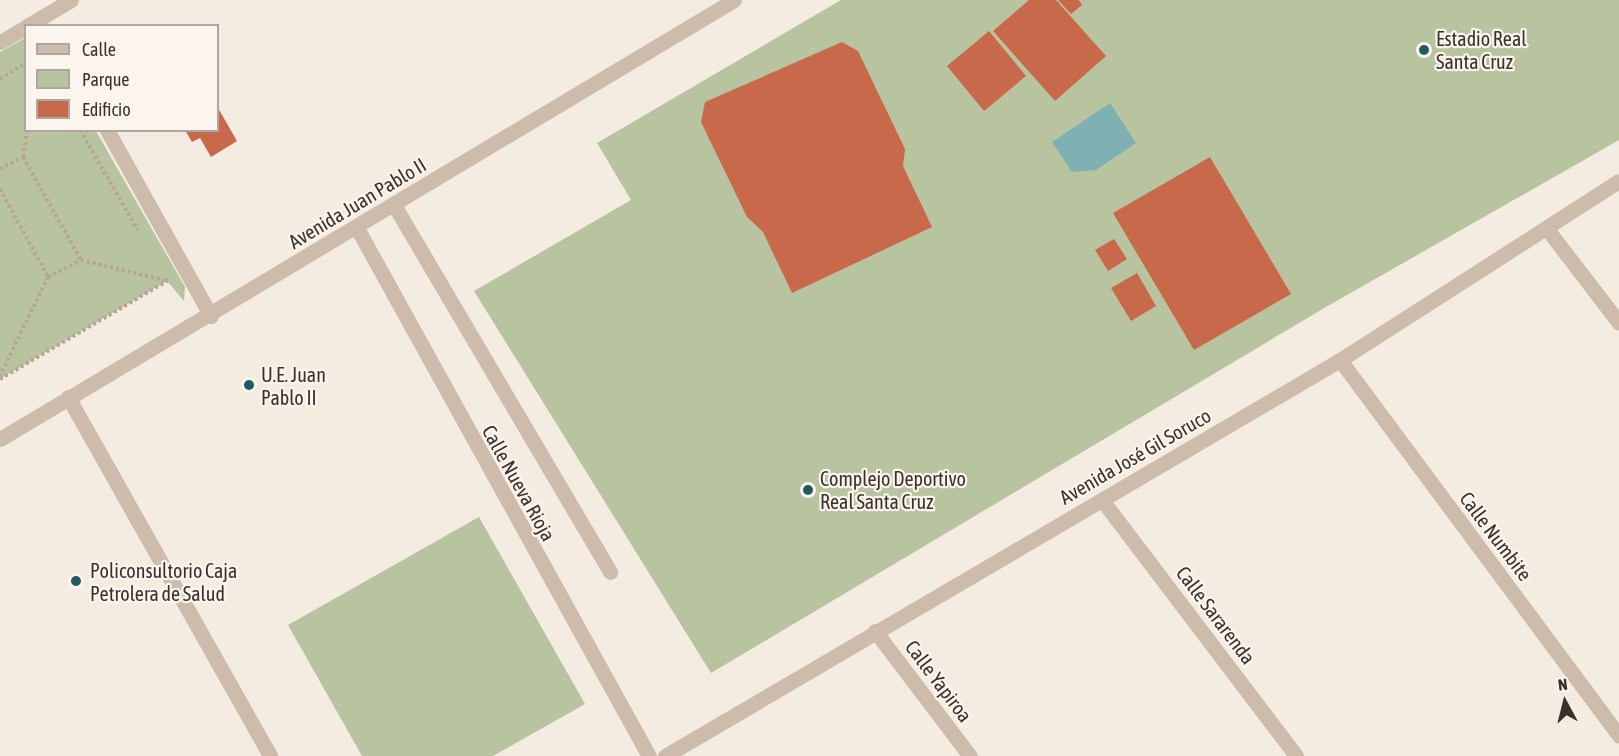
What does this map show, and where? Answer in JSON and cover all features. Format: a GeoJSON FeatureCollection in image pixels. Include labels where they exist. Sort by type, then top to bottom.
{"type":"FeatureCollection","features":[{"type":"Feature","properties":{"kind":"street"},"geometry":{"type":"LineString","coordinates":[[46,21],[71,0]]}},
{"type":"Feature","properties":{"kind":"street","name":"Avenida Juan Pablo II"},"geometry":{"type":"LineString","coordinates":[[0,440],[68,397],[211,316],[734,0]]}},
{"type":"Feature","properties":{"kind":"street"},"geometry":{"type":"LineString","coordinates":[[0,42],[24,27]]}},
{"type":"Feature","properties":{"kind":"street"},"geometry":{"type":"LineString","coordinates":[[108,132],[211,316]]}},
{"type":"Feature","properties":{"kind":"street","name":"Avenida José Gil Soruco"},"geometry":{"type":"LineString","coordinates":[[665,756],[1340,360],[1619,181]]}},
{"type":"Feature","properties":{"kind":"street"},"geometry":{"type":"LineString","coordinates":[[394,205],[610,572]]}},
{"type":"Feature","properties":{"kind":"street","name":"Calle Nueva Rioja"},"geometry":{"type":"LineString","coordinates":[[357,228],[649,756]]}},
{"type":"Feature","properties":{"kind":"street"},"geometry":{"type":"LineString","coordinates":[[1547,229],[1619,323]]}},
{"type":"Feature","properties":{"kind":"street","name":"Calle Numbite"},"geometry":{"type":"LineString","coordinates":[[1340,360],[1619,736]]}},
{"type":"Feature","properties":{"kind":"street"},"geometry":{"type":"LineString","coordinates":[[68,397],[270,756]]}},
{"type":"Feature","properties":{"kind":"street","name":"Calle Sararenda"},"geometry":{"type":"LineString","coordinates":[[1101,500],[1296,756]]}},
{"type":"Feature","properties":{"kind":"street","name":"Calle Yapiroa"},"geometry":{"type":"LineString","coordinates":[[875,631],[970,756]]}},
{"type":"Feature","properties":{"kind":"path"},"geometry":{"type":"LineString","coordinates":[[0,80],[24,64]]}},
{"type":"Feature","properties":{"kind":"path"},"geometry":{"type":"LineString","coordinates":[[27,132],[23,157],[81,260]]}},
{"type":"Feature","properties":{"kind":"path"},"geometry":{"type":"LineString","coordinates":[[81,132],[144,241]]}},
{"type":"Feature","properties":{"kind":"path"},"geometry":{"type":"LineString","coordinates":[[0,169],[23,157]]}},
{"type":"Feature","properties":{"kind":"path"},"geometry":{"type":"LineString","coordinates":[[0,189],[48,277]]}},
{"type":"Feature","properties":{"kind":"path"},"geometry":{"type":"LineString","coordinates":[[0,377],[48,277],[81,260],[167,281]]}},
{"type":"Feature","properties":{"kind":"path"},"geometry":{"type":"LineString","coordinates":[[161,271],[167,281]]}},
{"type":"Feature","properties":{"kind":"path"},"geometry":{"type":"LineString","coordinates":[[0,377],[167,281]]}},
{"type":"Feature","properties":{"kind":"green space","name":"Complejo Deportivo Real Santa Cruz"},"geometry":{"type":"Polygon","coordinates":[[[841,0],[1619,0],[1619,140],[1326,307],[711,673],[474,291],[631,200],[597,143],[841,0]]]}},
{"type":"Feature","properties":{"kind":"green space"},"geometry":{"type":"Polygon","coordinates":[[[24,39],[24,132],[97,132],[185,287],[184,301],[167,281],[0,379],[0,52],[24,39]]]}},
{"type":"Feature","properties":{"kind":"green space"},"geometry":{"type":"Polygon","coordinates":[[[479,517],[585,704],[493,756],[362,756],[288,625],[479,517]]]}},
{"type":"Feature","properties":{"kind":"water"},"geometry":{"type":"Polygon","coordinates":[[[1110,103],[1136,143],[1096,170],[1072,172],[1052,142],[1110,103]]]}},
{"type":"Feature","properties":{"kind":"building"},"geometry":{"type":"Polygon","coordinates":[[[1029,0],[1056,0],[1106,56],[1055,101],[993,31],[1029,0]]]}},
{"type":"Feature","properties":{"kind":"building"},"geometry":{"type":"Polygon","coordinates":[[[1058,0],[1079,0],[1082,5],[1071,14],[1058,0]]]}},
{"type":"Feature","properties":{"kind":"building"},"geometry":{"type":"Polygon","coordinates":[[[989,31],[1026,76],[984,111],[947,66],[989,31]]]}},
{"type":"Feature","properties":{"kind":"building"},"geometry":{"type":"Polygon","coordinates":[[[842,42],[858,51],[905,149],[903,166],[932,227],[792,293],[763,232],[747,217],[701,122],[705,102],[842,42]]]}},
{"type":"Feature","properties":{"kind":"building"},"geometry":{"type":"Polygon","coordinates":[[[219,110],[237,141],[211,157],[200,138],[192,142],[186,132],[219,132],[219,110]]]}},
{"type":"Feature","properties":{"kind":"building"},"geometry":{"type":"Polygon","coordinates":[[[1210,157],[1291,294],[1194,350],[1113,213],[1210,157]]]}},
{"type":"Feature","properties":{"kind":"building"},"geometry":{"type":"Polygon","coordinates":[[[1114,239],[1127,259],[1108,271],[1095,250],[1114,239]]]}},
{"type":"Feature","properties":{"kind":"building"},"geometry":{"type":"Polygon","coordinates":[[[1137,273],[1156,306],[1131,321],[1111,288],[1137,273]]]}},
{"type":"Feature","properties":{"kind":"place","name":"Estadio Real Santa Cruz"},"geometry":{"type":"Point","coordinates":[1424,50]}},
{"type":"Feature","properties":{"kind":"place","name":"U.E. Juan Pablo II"},"geometry":{"type":"Point","coordinates":[249,385]}},
{"type":"Feature","properties":{"kind":"place","name":"Complejo Deportivo Real Santa Cruz"},"geometry":{"type":"Point","coordinates":[808,490]}},
{"type":"Feature","properties":{"kind":"place","name":"Policonsultorio Caja Petrolera de Salud"},"geometry":{"type":"Point","coordinates":[76,581]}}]}
